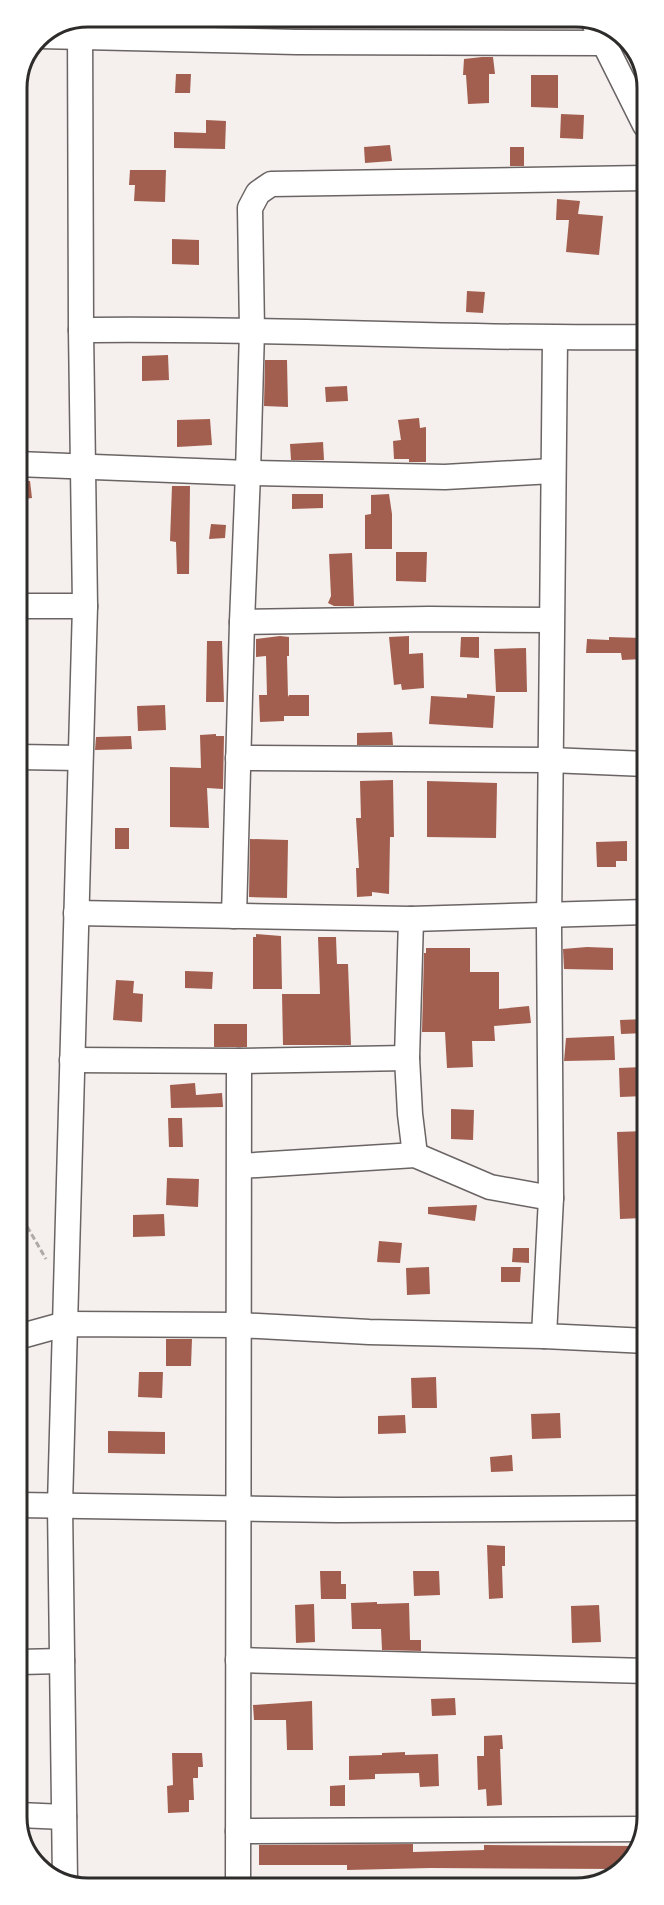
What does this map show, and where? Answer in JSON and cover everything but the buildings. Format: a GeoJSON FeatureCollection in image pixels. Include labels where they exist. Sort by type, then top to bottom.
{"type":"FeatureCollection","features":[{"type":"Feature","properties":{"kind":"street"},"geometry":{"type":"LineString","coordinates":[[66,1873],[60,1505],[85,606],[80,28],[296,42],[604,43]]}},
{"type":"Feature","properties":{"kind":"street"},"geometry":{"type":"LineString","coordinates":[[598,32],[637,109]]}},
{"type":"Feature","properties":{"kind":"street"},"geometry":{"type":"LineString","coordinates":[[234,916],[252,330],[250,208],[258,193],[271,184],[637,178]]}},
{"type":"Feature","properties":{"kind":"street"},"geometry":{"type":"LineString","coordinates":[[81,330],[174,328],[555,339],[637,338]]}},
{"type":"Feature","properties":{"kind":"street"},"geometry":{"type":"LineString","coordinates":[[544,1336],[551,1198],[549,914],[555,339]]}},
{"type":"Feature","properties":{"kind":"street"},"geometry":{"type":"LineString","coordinates":[[27,464],[248,473],[445,477],[553,471]]}},
{"type":"Feature","properties":{"kind":"street"},"geometry":{"type":"LineString","coordinates":[[27,606],[85,606]]}},
{"type":"Feature","properties":{"kind":"street"},"geometry":{"type":"LineString","coordinates":[[242,622],[552,620]]}},
{"type":"Feature","properties":{"kind":"street"},"geometry":{"type":"LineString","coordinates":[[27,757],[80,758]]}},
{"type":"Feature","properties":{"kind":"street"},"geometry":{"type":"LineString","coordinates":[[238,758],[550,760],[637,764]]}},
{"type":"Feature","properties":{"kind":"street"},"geometry":{"type":"LineString","coordinates":[[76,913],[411,919],[637,912]]}},
{"type":"Feature","properties":{"kind":"street"},"geometry":{"type":"LineString","coordinates":[[411,919],[407,1058],[415,1155]]}},
{"type":"Feature","properties":{"kind":"street"},"geometry":{"type":"LineString","coordinates":[[72,1060],[239,1061],[407,1058]]}},
{"type":"Feature","properties":{"kind":"street"},"geometry":{"type":"LineString","coordinates":[[238,1878],[239,1061]]}},
{"type":"Feature","properties":{"kind":"street"},"geometry":{"type":"LineString","coordinates":[[240,1166],[415,1155],[490,1187],[551,1198]]}},
{"type":"Feature","properties":{"kind":"street"},"geometry":{"type":"LineString","coordinates":[[27,1335],[65,1324],[239,1325],[637,1341]]}},
{"type":"Feature","properties":{"kind":"street"},"geometry":{"type":"LineString","coordinates":[[27,1505],[238,1508],[637,1508]]}},
{"type":"Feature","properties":{"kind":"street"},"geometry":{"type":"LineString","coordinates":[[238,1660],[637,1671]]}},
{"type":"Feature","properties":{"kind":"street"},"geometry":{"type":"LineString","coordinates":[[27,1662],[62,1661]]}},
{"type":"Feature","properties":{"kind":"street"},"geometry":{"type":"LineString","coordinates":[[27,1815],[64,1817]]}},
{"type":"Feature","properties":{"kind":"street"},"geometry":{"type":"LineString","coordinates":[[238,1831],[636,1829]]}},
{"type":"Feature","properties":{"kind":"path"},"geometry":{"type":"LineString","coordinates":[[27,1227],[50,1267]]}}]}
